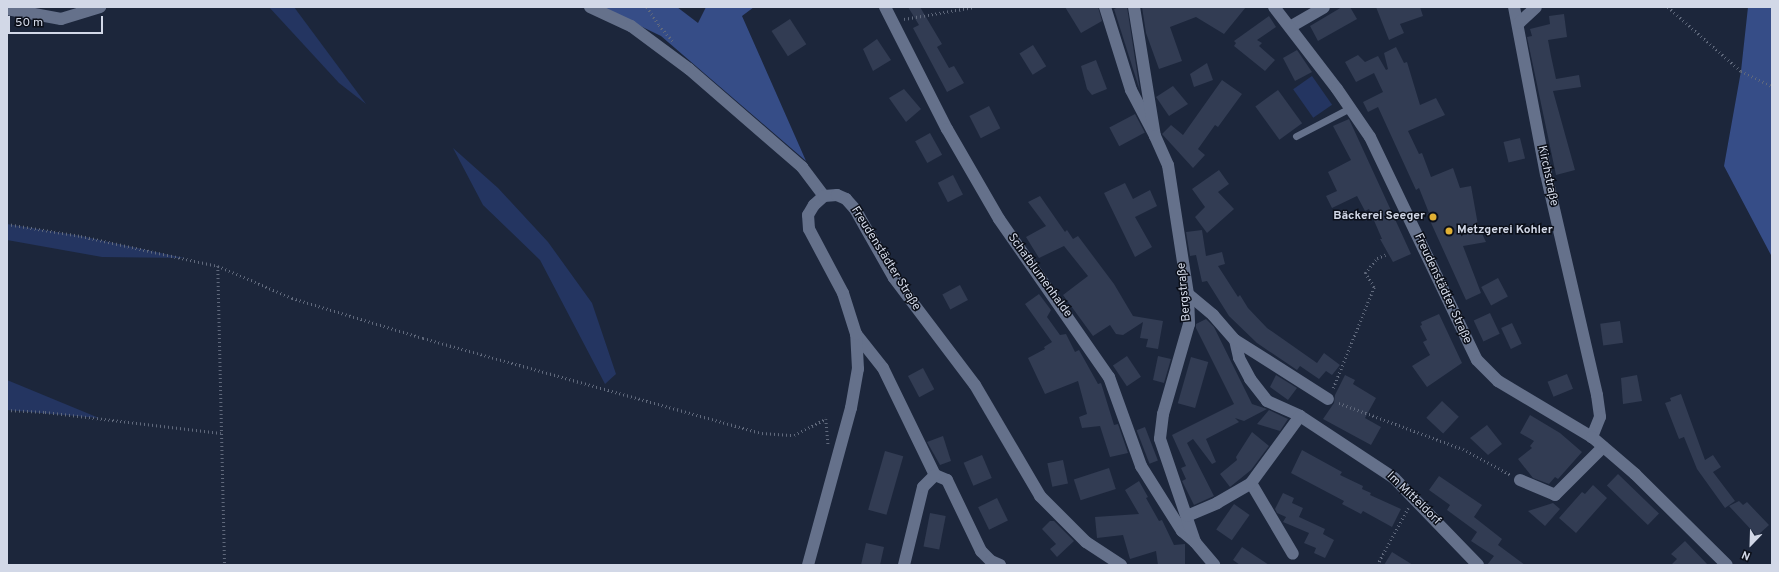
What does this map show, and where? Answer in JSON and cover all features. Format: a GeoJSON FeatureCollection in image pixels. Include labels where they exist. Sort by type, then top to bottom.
{"type":"FeatureCollection","features":[{"type":"Feature","properties":{"kind":"street"},"geometry":{"type":"LineString","coordinates":[[7,9],[61,19],[100,7]]}},
{"type":"Feature","properties":{"kind":"street"},"geometry":{"type":"LineString","coordinates":[[590,7],[631,26],[689,69],[802,167],[824,196],[814,205],[808,215],[809,229],[844,293],[856,334],[858,369],[851,408],[837,464],[808,565]]}},
{"type":"Feature","properties":{"kind":"street","name":"Schafblumenhalde"},"geometry":{"type":"LineString","coordinates":[[884,7],[947,129],[999,219],[1108,377],[1141,466],[1182,532],[1195,542]]}},
{"type":"Feature","properties":{"kind":"street"},"geometry":{"type":"LineString","coordinates":[[1105,7],[1132,90],[1155,136]]}},
{"type":"Feature","properties":{"kind":"street","name":"Bergstraße"},"geometry":{"type":"LineString","coordinates":[[1134,7],[1155,136],[1168,165],[1188,294],[1189,324],[1163,414],[1160,439],[1195,542],[1214,565]]}},
{"type":"Feature","properties":{"kind":"street","name":"Freudenstädter Straße"},"geometry":{"type":"LineString","coordinates":[[1274,7],[1350,108],[1370,138],[1387,171],[1466,341],[1477,360],[1498,381],[1592,437],[1634,474],[1727,565]]}},
{"type":"Feature","properties":{"kind":"street"},"geometry":{"type":"LineString","coordinates":[[1290,27],[1324,7]]}},
{"type":"Feature","properties":{"kind":"street","name":"Kirchstraße"},"geometry":{"type":"LineString","coordinates":[[1514,7],[1519,23],[1527,80],[1546,174],[1597,395],[1600,417],[1592,437]]}},
{"type":"Feature","properties":{"kind":"street"},"geometry":{"type":"LineString","coordinates":[[1519,23],[1536,7]]}},
{"type":"Feature","properties":{"kind":"street","name":"Freudenstädter Straße"},"geometry":{"type":"LineString","coordinates":[[824,196],[837,195],[846,199],[855,209],[894,278],[975,385],[1040,496],[1086,542],[1121,565]]}},
{"type":"Feature","properties":{"kind":"street","name":"Im Mitteldorf"},"geometry":{"type":"LineString","coordinates":[[1188,294],[1213,315],[1235,340],[1328,399]]}},
{"type":"Feature","properties":{"kind":"street"},"geometry":{"type":"LineString","coordinates":[[856,334],[884,368],[935,475],[947,480],[981,551],[991,561],[1000,565]]}},
{"type":"Feature","properties":{"kind":"street","name":"Im Mitteldorf"},"geometry":{"type":"LineString","coordinates":[[1235,340],[1239,358],[1250,380],[1267,401],[1300,416],[1394,478],[1478,565]]}},
{"type":"Feature","properties":{"kind":"street"},"geometry":{"type":"LineString","coordinates":[[1186,516],[1217,503],[1251,483],[1300,416]]}},
{"type":"Feature","properties":{"kind":"street"},"geometry":{"type":"LineString","coordinates":[[1520,480],[1555,495],[1603,447]]}},
{"type":"Feature","properties":{"kind":"street"},"geometry":{"type":"LineString","coordinates":[[904,565],[924,486],[935,475]]}},
{"type":"Feature","properties":{"kind":"street"},"geometry":{"type":"LineString","coordinates":[[1251,483],[1293,554]]}},
{"type":"Feature","properties":{"kind":"lane"},"geometry":{"type":"LineString","coordinates":[[1296,136],[1350,108]]}},
{"type":"Feature","properties":{"kind":"path"},"geometry":{"type":"LineString","coordinates":[[892,21],[974,7]]}},
{"type":"Feature","properties":{"kind":"path"},"geometry":{"type":"LineString","coordinates":[[1668,7],[1741,71],[1772,86]]}},
{"type":"Feature","properties":{"kind":"path"},"geometry":{"type":"LineString","coordinates":[[7,224],[82,236],[218,266],[292,298],[423,338],[762,433],[794,435],[826,419],[829,452],[837,464]]}},
{"type":"Feature","properties":{"kind":"path"},"geometry":{"type":"LineString","coordinates":[[1385,255],[1377,258],[1365,273],[1374,287],[1328,399],[1463,449],[1520,480]]}},
{"type":"Feature","properties":{"kind":"path"},"geometry":{"type":"LineString","coordinates":[[218,266],[225,565]]}},
{"type":"Feature","properties":{"kind":"path"},"geometry":{"type":"LineString","coordinates":[[7,410],[45,412],[221,433]]}},
{"type":"Feature","properties":{"kind":"path"},"geometry":{"type":"LineString","coordinates":[[1376,565],[1414,498]]}},
{"type":"Feature","properties":{"kind":"shaded area"},"geometry":{"type":"Polygon","coordinates":[[[269,7],[294,7],[366,104],[339,83],[269,7]]]}},
{"type":"Feature","properties":{"kind":"shaded area"},"geometry":{"type":"Polygon","coordinates":[[[601,7],[677,7],[698,23],[706,7],[754,7],[742,16],[806,161],[661,36],[601,7]]]}},
{"type":"Feature","properties":{"kind":"shaded area"},"geometry":{"type":"Polygon","coordinates":[[[1748,7],[1772,7],[1772,257],[1724,166],[1741,71],[1748,7]]]}},
{"type":"Feature","properties":{"kind":"shaded area"},"geometry":{"type":"Polygon","coordinates":[[[1312,76],[1332,105],[1313,118],[1293,89],[1312,76]]]}},
{"type":"Feature","properties":{"kind":"shaded area"},"geometry":{"type":"Polygon","coordinates":[[[453,148],[498,188],[548,242],[592,303],[616,374],[605,384],[540,260],[483,205],[453,148]]]}},
{"type":"Feature","properties":{"kind":"shaded area"},"geometry":{"type":"Polygon","coordinates":[[[7,224],[81,236],[184,258],[102,257],[7,240],[7,224]]]}},
{"type":"Feature","properties":{"kind":"shaded area"},"geometry":{"type":"Polygon","coordinates":[[[7,380],[99,418],[7,410],[7,380]]]}},
{"type":"Feature","properties":{"kind":"building"},"geometry":{"type":"Polygon","coordinates":[[[908,7],[920,7],[942,44],[937,47],[949,68],[954,66],[964,83],[947,92],[913,28],[919,25],[908,7]]]}},
{"type":"Feature","properties":{"kind":"building"},"geometry":{"type":"Polygon","coordinates":[[[1065,7],[1098,7],[1102,21],[1081,33],[1065,7]]]}},
{"type":"Feature","properties":{"kind":"building"},"geometry":{"type":"Polygon","coordinates":[[[1119,7],[1127,7],[1140,91],[1114,9],[1119,7]]]}},
{"type":"Feature","properties":{"kind":"building"},"geometry":{"type":"Polygon","coordinates":[[[1142,7],[1246,7],[1224,34],[1196,17],[1170,27],[1182,61],[1159,69],[1146,33],[1142,7]]]}},
{"type":"Feature","properties":{"kind":"building"},"geometry":{"type":"Polygon","coordinates":[[[1342,7],[1350,7],[1357,19],[1318,41],[1310,26],[1342,7]]]}},
{"type":"Feature","properties":{"kind":"building"},"geometry":{"type":"Polygon","coordinates":[[[1376,7],[1420,7],[1423,16],[1400,24],[1404,33],[1389,40],[1376,7]]]}},
{"type":"Feature","properties":{"kind":"building"},"geometry":{"type":"Polygon","coordinates":[[[1564,14],[1567,37],[1548,40],[1556,79],[1579,75],[1581,87],[1553,91],[1575,170],[1556,175],[1527,37],[1532,36],[1530,29],[1550,24],[1549,16],[1564,14]]]}},
{"type":"Feature","properties":{"kind":"building"},"geometry":{"type":"Polygon","coordinates":[[[1269,16],[1276,27],[1257,40],[1262,43],[1259,46],[1275,60],[1265,71],[1234,46],[1236,43],[1234,41],[1269,16]]]}},
{"type":"Feature","properties":{"kind":"building"},"geometry":{"type":"Polygon","coordinates":[[[790,19],[806,44],[788,56],[772,31],[790,19]]]}},
{"type":"Feature","properties":{"kind":"building"},"geometry":{"type":"Polygon","coordinates":[[[877,39],[891,60],[873,71],[863,49],[877,39]]]}},
{"type":"Feature","properties":{"kind":"building"},"geometry":{"type":"Polygon","coordinates":[[[1033,45],[1046,66],[1033,75],[1019,53],[1033,45]]]}},
{"type":"Feature","properties":{"kind":"building"},"geometry":{"type":"Polygon","coordinates":[[[1396,47],[1404,63],[1407,62],[1420,105],[1436,98],[1445,115],[1408,131],[1419,154],[1422,153],[1431,177],[1453,168],[1460,188],[1471,186],[1478,225],[1486,242],[1463,246],[1481,293],[1466,300],[1427,214],[1429,213],[1419,188],[1416,190],[1378,107],[1368,112],[1363,102],[1383,92],[1374,73],[1356,82],[1345,62],[1358,55],[1365,62],[1378,56],[1386,70],[1388,69],[1384,53],[1396,47]]]}},
{"type":"Feature","properties":{"kind":"building"},"geometry":{"type":"Polygon","coordinates":[[[1297,50],[1312,72],[1295,81],[1283,58],[1297,50]]]}},
{"type":"Feature","properties":{"kind":"building"},"geometry":{"type":"Polygon","coordinates":[[[1096,60],[1107,89],[1092,95],[1087,89],[1081,66],[1096,60]]]}},
{"type":"Feature","properties":{"kind":"building"},"geometry":{"type":"Polygon","coordinates":[[[1207,63],[1213,80],[1194,87],[1190,74],[1207,63]]]}},
{"type":"Feature","properties":{"kind":"building"},"geometry":{"type":"Polygon","coordinates":[[[1222,80],[1242,94],[1218,127],[1215,125],[1198,149],[1205,155],[1193,168],[1162,134],[1171,125],[1183,135],[1222,80]]]}},
{"type":"Feature","properties":{"kind":"building"},"geometry":{"type":"Polygon","coordinates":[[[1173,86],[1188,104],[1169,116],[1156,97],[1173,86]]]}},
{"type":"Feature","properties":{"kind":"building"},"geometry":{"type":"Polygon","coordinates":[[[904,89],[921,109],[906,122],[889,98],[904,89]]]}},
{"type":"Feature","properties":{"kind":"building"},"geometry":{"type":"Polygon","coordinates":[[[1278,90],[1302,123],[1279,140],[1255,106],[1278,90]]]}},
{"type":"Feature","properties":{"kind":"building"},"geometry":{"type":"Polygon","coordinates":[[[989,106],[1000,128],[981,138],[969,116],[989,106]]]}},
{"type":"Feature","properties":{"kind":"building"},"geometry":{"type":"Polygon","coordinates":[[[1135,114],[1145,133],[1119,146],[1109,128],[1135,114]]]}},
{"type":"Feature","properties":{"kind":"building"},"geometry":{"type":"Polygon","coordinates":[[[1349,119],[1411,254],[1393,262],[1380,239],[1382,239],[1369,209],[1365,211],[1357,196],[1332,208],[1326,196],[1337,191],[1328,172],[1351,160],[1333,126],[1349,119]]]}},
{"type":"Feature","properties":{"kind":"building"},"geometry":{"type":"Polygon","coordinates":[[[930,133],[942,155],[927,163],[915,141],[930,133]]]}},
{"type":"Feature","properties":{"kind":"building"},"geometry":{"type":"Polygon","coordinates":[[[1520,138],[1525,158],[1509,162],[1504,142],[1520,138]]]}},
{"type":"Feature","properties":{"kind":"building"},"geometry":{"type":"Polygon","coordinates":[[[1219,170],[1229,184],[1218,192],[1234,209],[1207,233],[1195,217],[1205,207],[1192,189],[1219,170]]]}},
{"type":"Feature","properties":{"kind":"building"},"geometry":{"type":"Polygon","coordinates":[[[953,175],[963,195],[948,202],[938,183],[953,175]]]}},
{"type":"Feature","properties":{"kind":"building"},"geometry":{"type":"Polygon","coordinates":[[[1125,183],[1133,199],[1150,190],[1157,206],[1135,217],[1152,247],[1135,257],[1104,193],[1125,183]]]}},
{"type":"Feature","properties":{"kind":"building"},"geometry":{"type":"Polygon","coordinates":[[[1040,196],[1065,232],[1067,230],[1073,239],[1078,236],[1114,284],[1133,316],[1163,321],[1158,349],[1146,347],[1148,339],[1140,338],[1143,322],[1123,335],[1116,334],[1110,325],[1093,336],[1063,295],[1088,276],[1064,246],[1039,258],[1026,237],[1046,226],[1028,202],[1040,196]]]}},
{"type":"Feature","properties":{"kind":"building"},"geometry":{"type":"Polygon","coordinates":[[[1202,230],[1206,256],[1222,252],[1225,264],[1218,266],[1238,297],[1240,295],[1248,308],[1267,328],[1317,363],[1324,353],[1340,365],[1332,375],[1326,371],[1319,379],[1300,366],[1297,370],[1257,343],[1229,316],[1207,281],[1202,282],[1196,255],[1190,256],[1186,232],[1202,230]]]}},
{"type":"Feature","properties":{"kind":"building"},"geometry":{"type":"Polygon","coordinates":[[[1498,278],[1508,297],[1491,305],[1481,287],[1498,278]]]}},
{"type":"Feature","properties":{"kind":"building"},"geometry":{"type":"Polygon","coordinates":[[[960,285],[968,300],[950,309],[942,294],[960,285]]]}},
{"type":"Feature","properties":{"kind":"building"},"geometry":{"type":"Polygon","coordinates":[[[1039,294],[1051,310],[1047,317],[1060,335],[1066,334],[1075,352],[1079,350],[1098,384],[1101,383],[1114,425],[1118,424],[1128,453],[1110,457],[1100,426],[1082,428],[1079,417],[1087,414],[1078,381],[1045,394],[1028,358],[1045,349],[1044,347],[1052,342],[1025,304],[1039,294]]]}},
{"type":"Feature","properties":{"kind":"building"},"geometry":{"type":"Polygon","coordinates":[[[1490,313],[1500,334],[1483,341],[1474,321],[1490,313]]]}},
{"type":"Feature","properties":{"kind":"building"},"geometry":{"type":"Polygon","coordinates":[[[1439,314],[1462,363],[1427,387],[1412,366],[1430,355],[1423,342],[1427,340],[1420,326],[1422,325],[1421,322],[1439,314]]]}},
{"type":"Feature","properties":{"kind":"building"},"geometry":{"type":"Polygon","coordinates":[[[1206,319],[1214,327],[1252,404],[1267,409],[1244,421],[1235,418],[1239,422],[1206,439],[1216,462],[1212,464],[1193,439],[1187,443],[1214,496],[1194,505],[1182,481],[1186,479],[1181,468],[1186,466],[1172,435],[1234,404],[1196,328],[1196,324],[1206,319]]]}},
{"type":"Feature","properties":{"kind":"building"},"geometry":{"type":"Polygon","coordinates":[[[1620,321],[1623,343],[1603,346],[1600,324],[1620,321]]]}},
{"type":"Feature","properties":{"kind":"building"},"geometry":{"type":"Polygon","coordinates":[[[1512,323],[1522,344],[1511,349],[1501,328],[1512,323]]]}},
{"type":"Feature","properties":{"kind":"building"},"geometry":{"type":"Polygon","coordinates":[[[1127,356],[1141,377],[1127,386],[1113,366],[1127,356]]]}},
{"type":"Feature","properties":{"kind":"building"},"geometry":{"type":"Polygon","coordinates":[[[1158,356],[1171,359],[1164,383],[1153,380],[1158,356]]]}},
{"type":"Feature","properties":{"kind":"building"},"geometry":{"type":"Polygon","coordinates":[[[1191,357],[1208,362],[1195,408],[1178,403],[1191,357]]]}},
{"type":"Feature","properties":{"kind":"building"},"geometry":{"type":"Polygon","coordinates":[[[923,368],[934,389],[919,397],[908,376],[923,368]]]}},
{"type":"Feature","properties":{"kind":"building"},"geometry":{"type":"Polygon","coordinates":[[[1567,374],[1573,389],[1554,397],[1548,382],[1567,374]]]}},
{"type":"Feature","properties":{"kind":"building"},"geometry":{"type":"Polygon","coordinates":[[[1276,375],[1297,388],[1288,400],[1270,387],[1276,375]]]}},
{"type":"Feature","properties":{"kind":"building"},"geometry":{"type":"Polygon","coordinates":[[[1345,375],[1355,380],[1353,384],[1376,398],[1365,418],[1381,427],[1371,445],[1323,419],[1334,403],[1335,395],[1345,375]]]}},
{"type":"Feature","properties":{"kind":"building"},"geometry":{"type":"Polygon","coordinates":[[[1637,375],[1642,401],[1623,404],[1621,378],[1637,375]]]}},
{"type":"Feature","properties":{"kind":"building"},"geometry":{"type":"Polygon","coordinates":[[[1681,394],[1705,460],[1713,455],[1721,467],[1713,472],[1735,501],[1725,508],[1697,469],[1684,437],[1679,439],[1665,403],[1671,401],[1670,398],[1681,394]]]}},
{"type":"Feature","properties":{"kind":"building"},"geometry":{"type":"Polygon","coordinates":[[[1442,401],[1459,417],[1443,434],[1426,418],[1442,401]]]}},
{"type":"Feature","properties":{"kind":"building"},"geometry":{"type":"Polygon","coordinates":[[[1269,410],[1288,419],[1280,431],[1257,424],[1269,410]]]}},
{"type":"Feature","properties":{"kind":"building"},"geometry":{"type":"Polygon","coordinates":[[[1530,415],[1560,433],[1582,452],[1558,479],[1555,477],[1549,484],[1533,478],[1518,459],[1532,448],[1530,446],[1534,441],[1520,433],[1530,415]]]}},
{"type":"Feature","properties":{"kind":"building"},"geometry":{"type":"Polygon","coordinates":[[[1487,425],[1502,444],[1488,455],[1470,438],[1487,425]]]}},
{"type":"Feature","properties":{"kind":"building"},"geometry":{"type":"Polygon","coordinates":[[[1145,427],[1158,461],[1149,464],[1137,430],[1145,427]]]}},
{"type":"Feature","properties":{"kind":"building"},"geometry":{"type":"Polygon","coordinates":[[[1252,432],[1269,446],[1251,470],[1230,487],[1220,474],[1237,460],[1236,457],[1252,432]]]}},
{"type":"Feature","properties":{"kind":"building"},"geometry":{"type":"Polygon","coordinates":[[[943,436],[951,461],[940,465],[927,442],[943,436]]]}},
{"type":"Feature","properties":{"kind":"building"},"geometry":{"type":"Polygon","coordinates":[[[1302,450],[1342,472],[1340,475],[1363,486],[1362,489],[1371,493],[1370,495],[1401,509],[1392,527],[1363,511],[1361,514],[1342,504],[1344,501],[1291,473],[1302,450]]]}},
{"type":"Feature","properties":{"kind":"building"},"geometry":{"type":"Polygon","coordinates":[[[885,451],[903,456],[886,515],[868,510],[885,451]]]}},
{"type":"Feature","properties":{"kind":"building"},"geometry":{"type":"Polygon","coordinates":[[[982,455],[992,478],[973,486],[964,463],[982,455]]]}},
{"type":"Feature","properties":{"kind":"building"},"geometry":{"type":"Polygon","coordinates":[[[1063,460],[1068,483],[1052,487],[1047,463],[1063,460]]]}},
{"type":"Feature","properties":{"kind":"building"},"geometry":{"type":"Polygon","coordinates":[[[1109,468],[1116,489],[1081,500],[1074,479],[1109,468]]]}},
{"type":"Feature","properties":{"kind":"building"},"geometry":{"type":"Polygon","coordinates":[[[1618,474],[1659,514],[1648,525],[1607,486],[1618,474]]]}},
{"type":"Feature","properties":{"kind":"building"},"geometry":{"type":"Polygon","coordinates":[[[1439,476],[1482,505],[1474,517],[1502,539],[1498,545],[1525,565],[1487,565],[1494,556],[1471,541],[1477,532],[1447,510],[1450,505],[1429,490],[1439,476]]]}},
{"type":"Feature","properties":{"kind":"building"},"geometry":{"type":"Polygon","coordinates":[[[1139,481],[1148,497],[1146,498],[1159,521],[1162,520],[1174,545],[1185,544],[1185,565],[1158,565],[1156,551],[1130,559],[1123,535],[1097,538],[1095,517],[1139,514],[1125,490],[1139,481]]]}},
{"type":"Feature","properties":{"kind":"building"},"geometry":{"type":"Polygon","coordinates":[[[1593,485],[1607,498],[1576,533],[1559,518],[1582,492],[1585,494],[1593,485]]]}},
{"type":"Feature","properties":{"kind":"building"},"geometry":{"type":"Polygon","coordinates":[[[1283,493],[1294,498],[1292,503],[1303,508],[1299,517],[1325,529],[1323,534],[1334,540],[1325,558],[1314,553],[1316,548],[1304,543],[1309,533],[1283,522],[1286,517],[1277,513],[1275,509],[1283,493]]]}},
{"type":"Feature","properties":{"kind":"building"},"geometry":{"type":"Polygon","coordinates":[[[997,498],[1008,520],[989,530],[978,507],[997,498]]]}},
{"type":"Feature","properties":{"kind":"building"},"geometry":{"type":"Polygon","coordinates":[[[1739,501],[1743,505],[1747,502],[1769,525],[1757,536],[1729,506],[1739,501]]]}},
{"type":"Feature","properties":{"kind":"building"},"geometry":{"type":"Polygon","coordinates":[[[1553,503],[1560,509],[1545,526],[1528,511],[1553,503]]]}},
{"type":"Feature","properties":{"kind":"building"},"geometry":{"type":"Polygon","coordinates":[[[1234,504],[1250,515],[1232,540],[1216,529],[1234,504]]]}},
{"type":"Feature","properties":{"kind":"building"},"geometry":{"type":"Polygon","coordinates":[[[930,513],[946,516],[939,549],[924,546],[930,513]]]}},
{"type":"Feature","properties":{"kind":"building"},"geometry":{"type":"Polygon","coordinates":[[[1050,521],[1054,521],[1074,541],[1057,557],[1050,549],[1056,544],[1042,529],[1050,521]]]}},
{"type":"Feature","properties":{"kind":"building"},"geometry":{"type":"Polygon","coordinates":[[[1685,541],[1708,565],[1671,565],[1677,559],[1671,554],[1685,541]]]}},
{"type":"Feature","properties":{"kind":"building"},"geometry":{"type":"Polygon","coordinates":[[[866,543],[884,547],[880,565],[861,565],[866,543]]]}},
{"type":"Feature","properties":{"kind":"building"},"geometry":{"type":"Polygon","coordinates":[[[1242,547],[1269,565],[1240,565],[1233,560],[1242,547]]]}},
{"type":"Feature","properties":{"kind":"building"},"geometry":{"type":"Polygon","coordinates":[[[1392,552],[1413,565],[1384,565],[1392,552]]]}},
{"type":"Feature","properties":{"kind":"place","name":"Bäckerei Seeger"},"geometry":{"type":"Point","coordinates":[1433,217]}},
{"type":"Feature","properties":{"kind":"place","name":"Metzgerei Kohler"},"geometry":{"type":"Point","coordinates":[1449,231]}}]}
